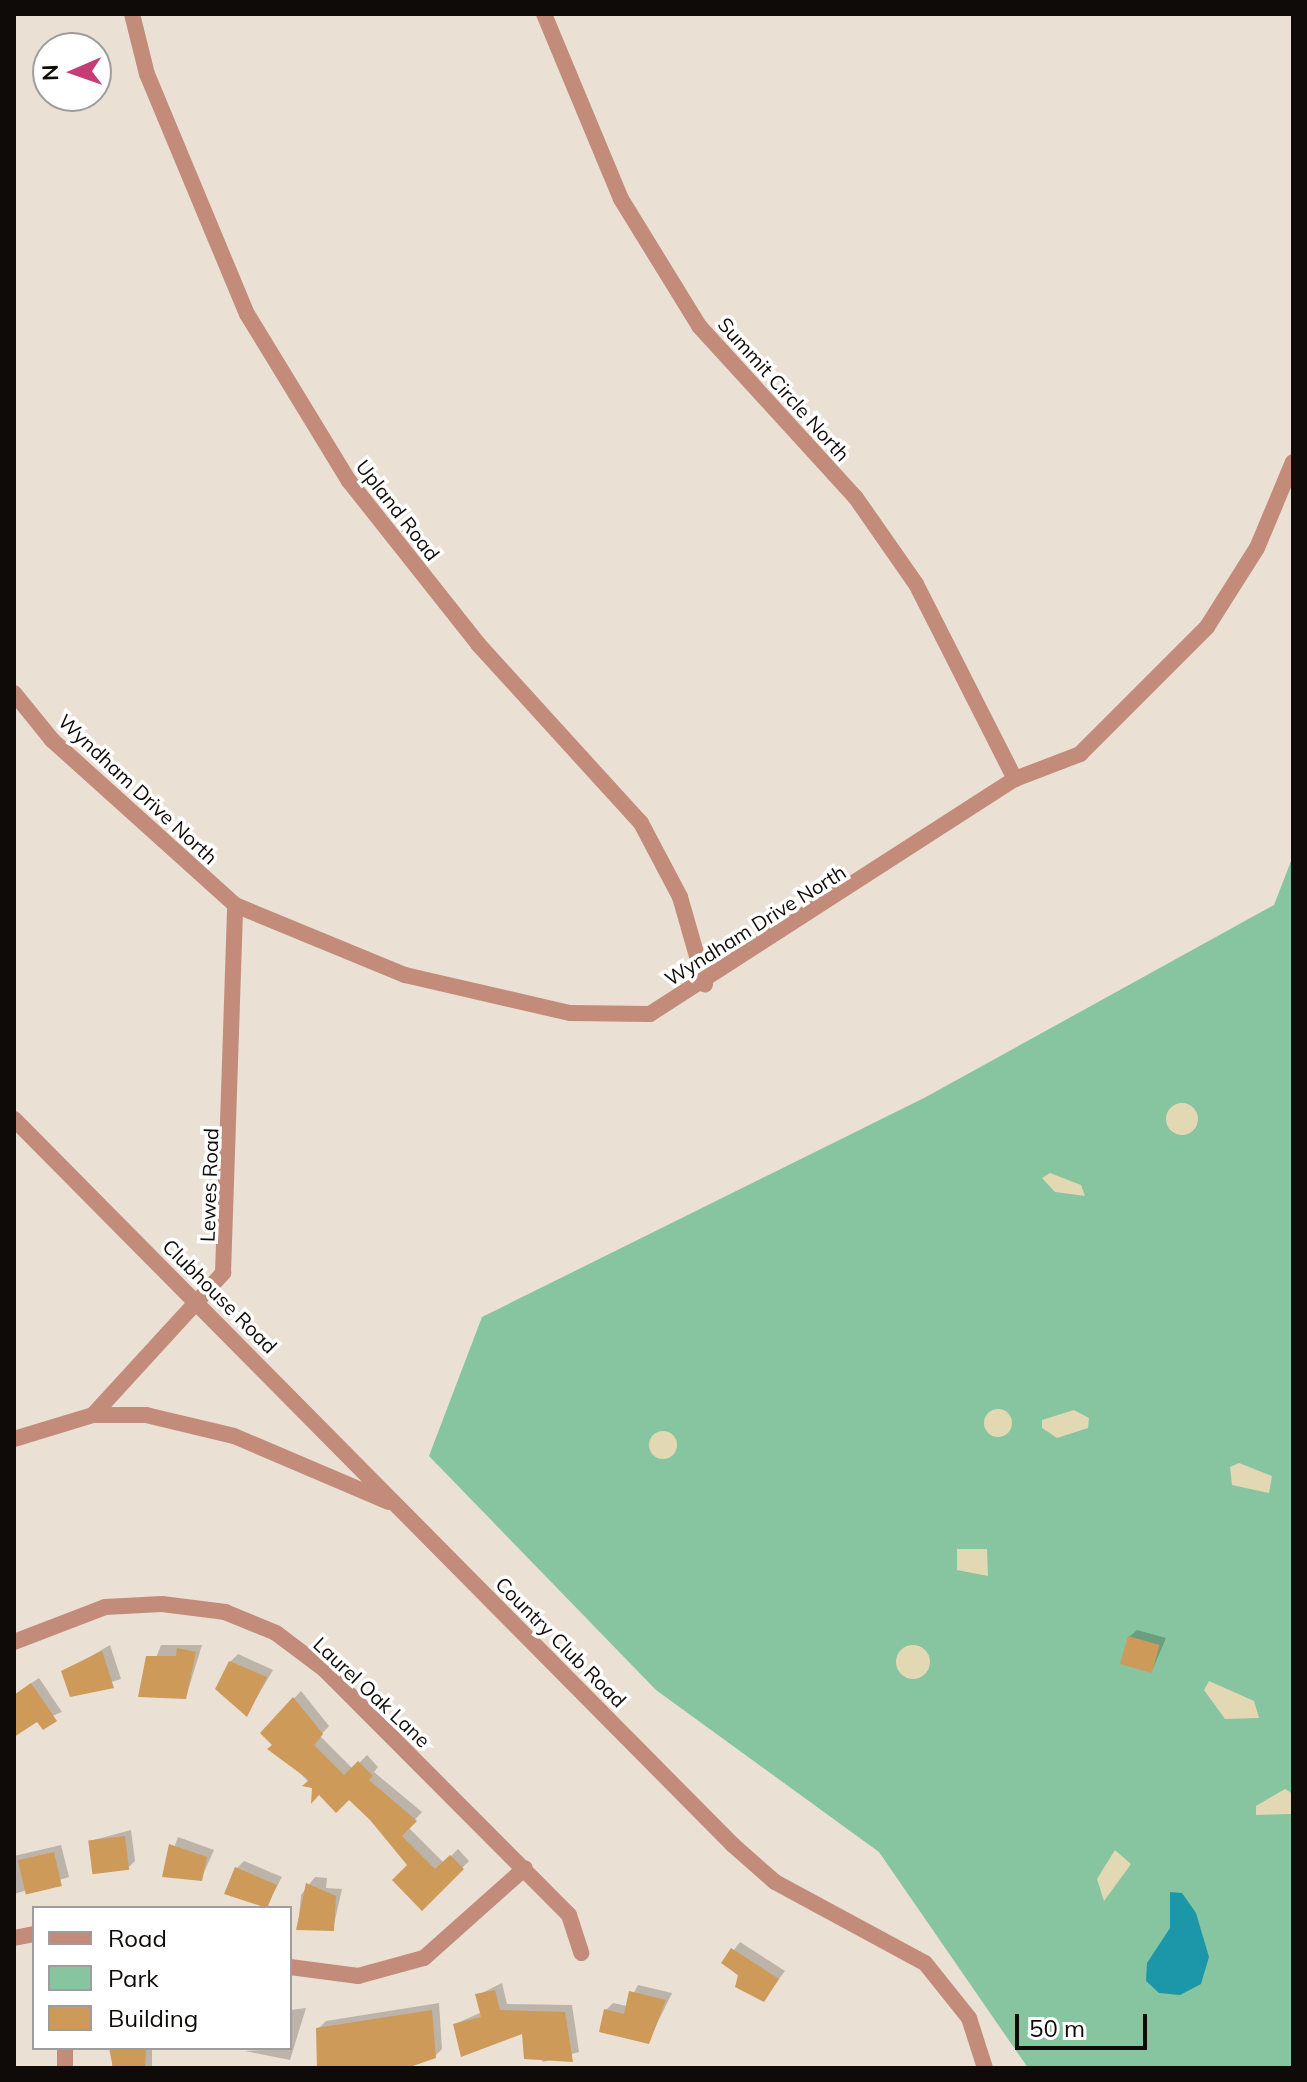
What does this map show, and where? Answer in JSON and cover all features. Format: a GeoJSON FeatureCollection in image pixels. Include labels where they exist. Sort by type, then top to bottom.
{"type":"FeatureCollection","features":[{"type":"Feature","properties":{"kind":"street","name":"Upland Road"},"geometry":{"type":"LineString","coordinates":[[132,14],[147,74],[247,314],[349,481],[478,644],[641,823],[680,897],[705,984]]}},
{"type":"Feature","properties":{"kind":"street","name":"Summit Circle North"},"geometry":{"type":"LineString","coordinates":[[544,14],[621,199],[699,326],[856,498],[907,572],[1015,779]]}},
{"type":"Feature","properties":{"kind":"street","name":"Wyndham Drive North"},"geometry":{"type":"LineString","coordinates":[[14,693],[52,740],[235,905],[405,975],[570,1013],[650,1014],[705,984],[1015,779],[1080,754],[1159,681],[1207,627],[1257,548],[1293,462]]}},
{"type":"Feature","properties":{"kind":"street","name":"Lewes Road"},"geometry":{"type":"LineString","coordinates":[[93,1415],[223,1273],[230,1234],[235,905]]}},
{"type":"Feature","properties":{"kind":"street","name":"Clubhouse Road"},"geometry":{"type":"LineString","coordinates":[[14,1119],[198,1301],[395,1504]]}},
{"type":"Feature","properties":{"kind":"street","name":"Country Club Road"},"geometry":{"type":"LineString","coordinates":[[14,1439],[93,1415],[146,1415],[234,1436],[395,1504],[764,1873],[925,1963],[969,2018],[985,2068]]}},
{"type":"Feature","properties":{"kind":"street","name":"Laurel Oak Lane"},"geometry":{"type":"LineString","coordinates":[[14,1642],[105,1607],[162,1604],[225,1612],[276,1633],[324,1669],[525,1868],[569,1915],[581,1953]]}},
{"type":"Feature","properties":{"kind":"street"},"geometry":{"type":"LineString","coordinates":[[292,1967],[358,1976],[424,1958],[525,1868]]}},
{"type":"Feature","properties":{"kind":"green space"},"geometry":{"type":"Polygon","coordinates":[[[1293,856],[1293,2068],[1028,2068],[879,1852],[656,1690],[429,1456],[482,1317],[924,1098],[1274,905],[1293,856]]]}},
{"type":"Feature","properties":{"kind":"sand"},"geometry":{"type":"Polygon","coordinates":[[[1182,1103],[1193,1108],[1198,1119],[1193,1130],[1182,1135],[1171,1130],[1166,1119],[1171,1108],[1182,1103]]]}},
{"type":"Feature","properties":{"kind":"sand"},"geometry":{"type":"Polygon","coordinates":[[[1050,1173],[1081,1185],[1085,1196],[1055,1192],[1042,1178],[1050,1173]]]}},
{"type":"Feature","properties":{"kind":"sand"},"geometry":{"type":"Polygon","coordinates":[[[998,1409],[1008,1413],[1012,1423],[1008,1433],[998,1437],[988,1433],[984,1423],[988,1413],[998,1409]]]}},
{"type":"Feature","properties":{"kind":"sand"},"geometry":{"type":"Polygon","coordinates":[[[1074,1410],[1089,1418],[1088,1428],[1057,1438],[1042,1428],[1042,1420],[1074,1410]]]}},
{"type":"Feature","properties":{"kind":"sand"},"geometry":{"type":"Polygon","coordinates":[[[663,1431],[673,1435],[677,1445],[673,1455],[663,1459],[653,1455],[649,1445],[653,1435],[663,1431]]]}},
{"type":"Feature","properties":{"kind":"sand"},"geometry":{"type":"Polygon","coordinates":[[[1239,1463],[1272,1476],[1269,1493],[1232,1485],[1230,1467],[1239,1463]]]}},
{"type":"Feature","properties":{"kind":"sand"},"geometry":{"type":"Polygon","coordinates":[[[957,1549],[987,1549],[988,1576],[957,1570],[957,1549]]]}},
{"type":"Feature","properties":{"kind":"sand"},"geometry":{"type":"Polygon","coordinates":[[[913,1645],[925,1650],[930,1662],[925,1674],[913,1679],[901,1674],[896,1662],[901,1650],[913,1645]]]}},
{"type":"Feature","properties":{"kind":"sand"},"geometry":{"type":"Polygon","coordinates":[[[1209,1681],[1254,1701],[1259,1718],[1225,1719],[1204,1690],[1209,1681]]]}},
{"type":"Feature","properties":{"kind":"sand"},"geometry":{"type":"Polygon","coordinates":[[[1285,1789],[1293,1794],[1293,1814],[1256,1815],[1256,1806],[1285,1789]]]}},
{"type":"Feature","properties":{"kind":"sand"},"geometry":{"type":"Polygon","coordinates":[[[1115,1850],[1131,1864],[1104,1901],[1097,1879],[1115,1850]]]}},
{"type":"Feature","properties":{"kind":"water"},"geometry":{"type":"Polygon","coordinates":[[[1170,1892],[1182,1893],[1196,1913],[1209,1957],[1201,1984],[1180,1995],[1159,1993],[1146,1981],[1147,1963],[1170,1928],[1170,1892]]]}},
{"type":"Feature","properties":{"kind":"building"},"geometry":{"type":"Polygon","coordinates":[[[1128,1636],[1160,1645],[1152,1673],[1120,1664],[1128,1636]]]}},
{"type":"Feature","properties":{"kind":"building"},"geometry":{"type":"Polygon","coordinates":[[[177,1648],[196,1652],[186,1699],[138,1697],[146,1656],[176,1656],[177,1648]]]}},
{"type":"Feature","properties":{"kind":"building"},"geometry":{"type":"Polygon","coordinates":[[[102,1651],[114,1688],[70,1697],[61,1671],[102,1651]]]}},
{"type":"Feature","properties":{"kind":"building"},"geometry":{"type":"Polygon","coordinates":[[[229,1661],[267,1677],[247,1717],[215,1689],[229,1661]]]}},
{"type":"Feature","properties":{"kind":"building"},"geometry":{"type":"Polygon","coordinates":[[[31,1683],[57,1721],[43,1730],[37,1722],[14,1737],[14,1695],[31,1683]]]}},
{"type":"Feature","properties":{"kind":"building"},"geometry":{"type":"Polygon","coordinates":[[[293,1697],[323,1734],[314,1745],[344,1775],[358,1761],[373,1776],[369,1780],[417,1821],[402,1836],[435,1869],[450,1855],[464,1869],[422,1911],[392,1880],[407,1865],[370,1820],[349,1800],[336,1813],[319,1795],[311,1804],[312,1788],[302,1786],[309,1780],[267,1749],[272,1745],[260,1733],[293,1697]]]}},
{"type":"Feature","properties":{"kind":"building"},"geometry":{"type":"Polygon","coordinates":[[[125,1836],[129,1870],[92,1874],[88,1841],[125,1836]]]}},
{"type":"Feature","properties":{"kind":"building"},"geometry":{"type":"Polygon","coordinates":[[[169,1844],[207,1857],[202,1881],[162,1877],[169,1844]]]}},
{"type":"Feature","properties":{"kind":"building"},"geometry":{"type":"Polygon","coordinates":[[[54,1852],[62,1886],[26,1894],[18,1860],[54,1852]]]}},
{"type":"Feature","properties":{"kind":"building"},"geometry":{"type":"Polygon","coordinates":[[[235,1867],[277,1885],[268,1906],[224,1894],[235,1867]]]}},
{"type":"Feature","properties":{"kind":"building"},"geometry":{"type":"Polygon","coordinates":[[[306,1883],[336,1896],[334,1931],[296,1930],[306,1883]]]}},
{"type":"Feature","properties":{"kind":"building"},"geometry":{"type":"Polygon","coordinates":[[[731,1948],[779,1979],[764,2002],[735,1987],[738,1975],[721,1963],[731,1948]]]}},
{"type":"Feature","properties":{"kind":"building"},"geometry":{"type":"Polygon","coordinates":[[[495,1990],[500,2010],[565,2012],[573,2062],[524,2059],[522,2034],[461,2057],[453,2024],[481,2017],[475,1994],[495,1990]]]}},
{"type":"Feature","properties":{"kind":"building"},"geometry":{"type":"Polygon","coordinates":[[[629,1991],[666,2000],[649,2044],[599,2032],[604,2009],[624,2014],[629,1991]]]}},
{"type":"Feature","properties":{"kind":"building"},"geometry":{"type":"Polygon","coordinates":[[[432,2010],[436,2058],[407,2068],[317,2068],[316,2028],[432,2010]]]}},
{"type":"Feature","properties":{"kind":"building"},"geometry":{"type":"Polygon","coordinates":[[[109,2050],[146,2050],[145,2067],[113,2068],[109,2050]]]}}]}
